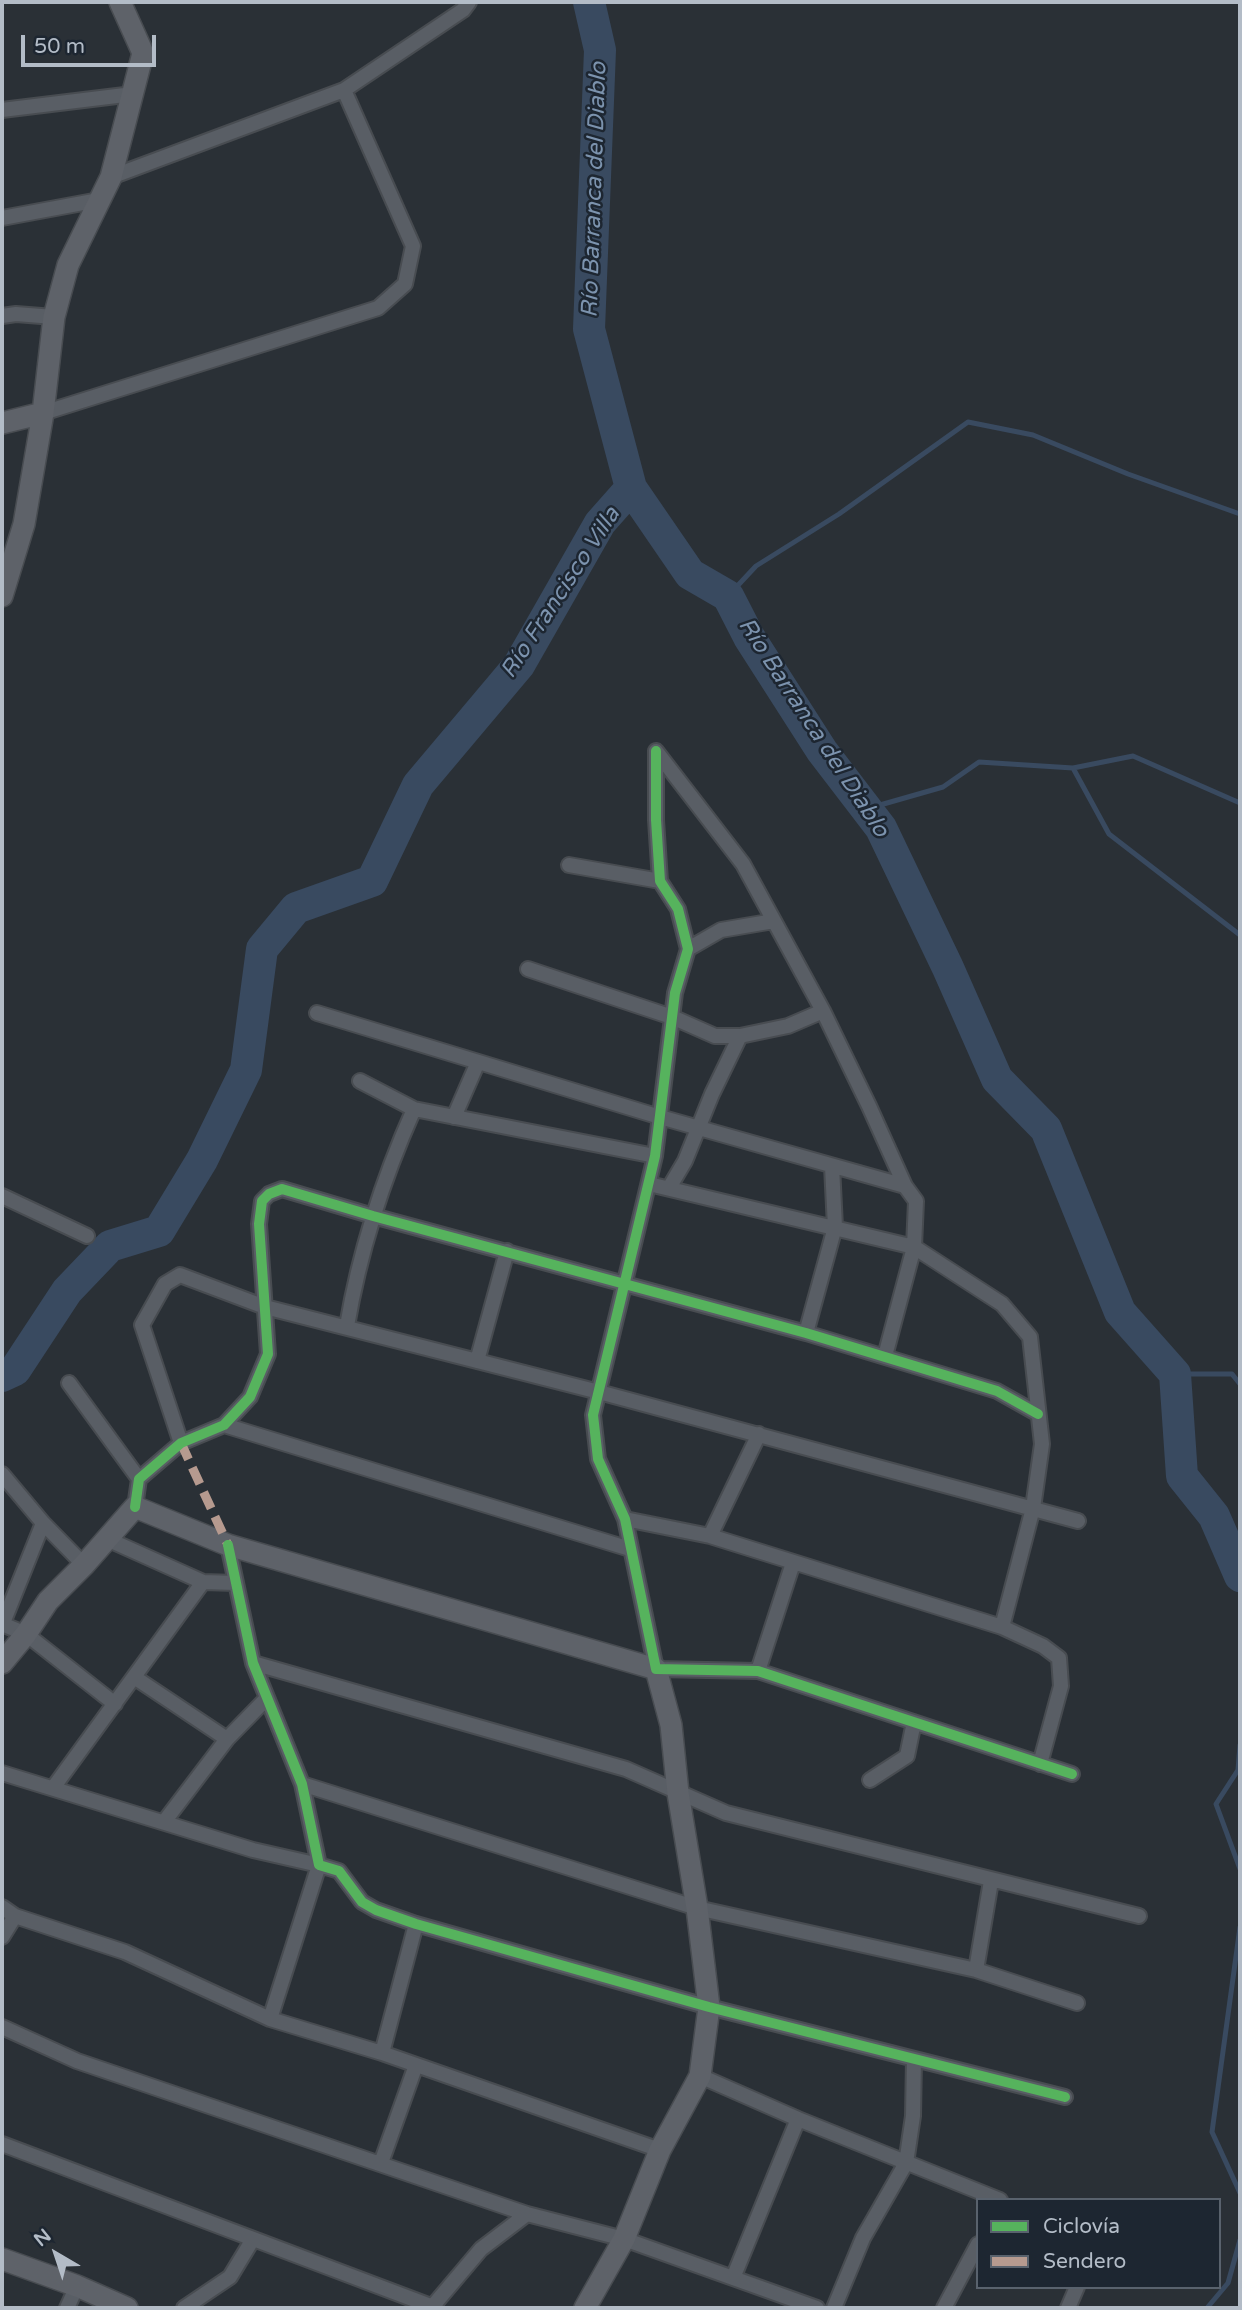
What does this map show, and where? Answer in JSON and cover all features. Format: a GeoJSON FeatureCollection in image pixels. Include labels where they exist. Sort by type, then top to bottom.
{"type":"FeatureCollection","features":[{"type":"Feature","properties":{"kind":"main road"},"geometry":{"type":"LineString","coordinates":[[2,596],[24,524],[43,413],[54,317],[68,265],[111,177],[143,53],[120,2]]}},
{"type":"Feature","properties":{"kind":"main road"},"geometry":{"type":"LineString","coordinates":[[2,423],[43,413]]}},
{"type":"Feature","properties":{"kind":"main road"},"geometry":{"type":"LineString","coordinates":[[2,1663],[48,1601],[135,1507],[228,1545],[656,1668],[671,1725],[678,1793],[697,1908],[709,2007],[700,2076],[660,2150],[624,2239],[585,2308]]}},
{"type":"Feature","properties":{"kind":"main road"},"geometry":{"type":"LineString","coordinates":[[2,2259],[77,2286],[127,2308]]}},
{"type":"Feature","properties":{"kind":"street"},"geometry":{"type":"LineString","coordinates":[[111,177],[344,90],[463,10],[469,2]]}},
{"type":"Feature","properties":{"kind":"street"},"geometry":{"type":"LineString","coordinates":[[43,413],[377,309],[405,284],[413,246],[344,90]]}},
{"type":"Feature","properties":{"kind":"street"},"geometry":{"type":"LineString","coordinates":[[2,110],[132,94]]}},
{"type":"Feature","properties":{"kind":"street"},"geometry":{"type":"LineString","coordinates":[[2,218],[99,200]]}},
{"type":"Feature","properties":{"kind":"street"},"geometry":{"type":"LineString","coordinates":[[2,316],[16,314],[54,317]]}},
{"type":"Feature","properties":{"kind":"street"},"geometry":{"type":"LineString","coordinates":[[885,1356],[914,1247],[916,1201],[905,1186],[823,1010],[743,864],[656,751],[656,820],[660,881],[678,909],[688,949],[675,993],[655,1156],[593,1415],[598,1459],[625,1519],[656,1668],[758,1671],[1072,1774]]}},
{"type":"Feature","properties":{"kind":"street"},"geometry":{"type":"LineString","coordinates":[[569,865],[660,881]]}},
{"type":"Feature","properties":{"kind":"street"},"geometry":{"type":"LineString","coordinates":[[688,949],[721,930],[774,921]]}},
{"type":"Feature","properties":{"kind":"street"},"geometry":{"type":"LineString","coordinates":[[528,969],[672,1017],[715,1036],[740,1036],[788,1027],[823,1010]]}},
{"type":"Feature","properties":{"kind":"street"},"geometry":{"type":"LineString","coordinates":[[317,1013],[660,1117],[905,1186]]}},
{"type":"Feature","properties":{"kind":"street"},"geometry":{"type":"LineString","coordinates":[[670,1188],[685,1161],[712,1094],[740,1036]]}},
{"type":"Feature","properties":{"kind":"street"},"geometry":{"type":"LineString","coordinates":[[454,1117],[478,1062]]}},
{"type":"Feature","properties":{"kind":"street"},"geometry":{"type":"LineString","coordinates":[[360,1081],[414,1110],[655,1156]]}},
{"type":"Feature","properties":{"kind":"street"},"geometry":{"type":"LineString","coordinates":[[347,1326],[356,1273],[373,1216],[393,1158],[414,1110]]}},
{"type":"Feature","properties":{"kind":"street"},"geometry":{"type":"LineString","coordinates":[[806,1333],[835,1227],[832,1166]]}},
{"type":"Feature","properties":{"kind":"street"},"geometry":{"type":"LineString","coordinates":[[649,1184],[914,1247],[1002,1304],[1030,1337],[1042,1444],[1034,1508],[1002,1627]]}},
{"type":"Feature","properties":{"kind":"street"},"geometry":{"type":"LineString","coordinates":[[135,1507],[139,1479],[181,1443],[224,1425],[250,1397],[268,1354],[259,1224],[262,1201],[268,1194],[282,1189],[885,1356],[998,1391],[1038,1414]]}},
{"type":"Feature","properties":{"kind":"street"},"geometry":{"type":"LineString","coordinates":[[2,1196],[87,1236]]}},
{"type":"Feature","properties":{"kind":"street"},"geometry":{"type":"LineString","coordinates":[[477,1361],[507,1251]]}},
{"type":"Feature","properties":{"kind":"street"},"geometry":{"type":"LineString","coordinates":[[181,1443],[142,1325],[165,1284],[180,1275],[265,1307],[599,1392],[1078,1521]]}},
{"type":"Feature","properties":{"kind":"street"},"geometry":{"type":"LineString","coordinates":[[69,1383],[139,1479]]}},
{"type":"Feature","properties":{"kind":"street"},"geometry":{"type":"LineString","coordinates":[[224,1425],[630,1549]]}},
{"type":"Feature","properties":{"kind":"street"},"geometry":{"type":"LineString","coordinates":[[710,1536],[758,1434]]}},
{"type":"Feature","properties":{"kind":"street"},"geometry":{"type":"LineString","coordinates":[[2,1474],[43,1523],[84,1565]]}},
{"type":"Feature","properties":{"kind":"street"},"geometry":{"type":"LineString","coordinates":[[625,1519],[710,1536],[1002,1627],[1042,1646],[1059,1658],[1060,1686],[1040,1764]]}},
{"type":"Feature","properties":{"kind":"street"},"geometry":{"type":"LineString","coordinates":[[43,1523],[2,1623],[26,1634],[115,1704]]}},
{"type":"Feature","properties":{"kind":"street"},"geometry":{"type":"LineString","coordinates":[[107,1539],[203,1582],[236,1583]]}},
{"type":"Feature","properties":{"kind":"street"},"geometry":{"type":"LineString","coordinates":[[228,1545],[253,1663],[302,1784],[319,1865],[270,2018]]}},
{"type":"Feature","properties":{"kind":"street"},"geometry":{"type":"LineString","coordinates":[[758,1671],[793,1563]]}},
{"type":"Feature","properties":{"kind":"street"},"geometry":{"type":"LineString","coordinates":[[53,1788],[203,1582]]}},
{"type":"Feature","properties":{"kind":"street"},"geometry":{"type":"LineString","coordinates":[[253,1663],[626,1769],[726,1813],[1139,1916]]}},
{"type":"Feature","properties":{"kind":"street"},"geometry":{"type":"LineString","coordinates":[[134,1677],[227,1739]]}},
{"type":"Feature","properties":{"kind":"street"},"geometry":{"type":"LineString","coordinates":[[164,1822],[227,1739],[267,1698]]}},
{"type":"Feature","properties":{"kind":"street"},"geometry":{"type":"LineString","coordinates":[[870,1780],[906,1756],[914,1722]]}},
{"type":"Feature","properties":{"kind":"street"},"geometry":{"type":"LineString","coordinates":[[2,1773],[253,1850],[339,1871],[362,1902],[376,1910],[416,1924],[709,2007],[1065,2097]]}},
{"type":"Feature","properties":{"kind":"street"},"geometry":{"type":"LineString","coordinates":[[302,1784],[697,1908],[976,1970],[1077,2003]]}},
{"type":"Feature","properties":{"kind":"street"},"geometry":{"type":"LineString","coordinates":[[976,1970],[991,1881]]}},
{"type":"Feature","properties":{"kind":"street"},"geometry":{"type":"LineString","coordinates":[[2,1908],[15,1916],[125,1952],[270,2018],[382,2053],[660,2150]]}},
{"type":"Feature","properties":{"kind":"street"},"geometry":{"type":"LineString","coordinates":[[2,1937],[15,1916]]}},
{"type":"Feature","properties":{"kind":"street"},"geometry":{"type":"LineString","coordinates":[[382,2053],[416,1924]]}},
{"type":"Feature","properties":{"kind":"street"},"geometry":{"type":"LineString","coordinates":[[2,2026],[77,2061],[527,2214],[624,2239],[817,2308]]}},
{"type":"Feature","properties":{"kind":"street"},"geometry":{"type":"LineString","coordinates":[[834,2308],[863,2238],[906,2162],[913,2116],[914,2059]]}},
{"type":"Feature","properties":{"kind":"street"},"geometry":{"type":"LineString","coordinates":[[381,2163],[416,2065]]}},
{"type":"Feature","properties":{"kind":"street"},"geometry":{"type":"LineString","coordinates":[[700,2076],[798,2119],[995,2198]]}},
{"type":"Feature","properties":{"kind":"street"},"geometry":{"type":"LineString","coordinates":[[733,2278],[798,2119]]}},
{"type":"Feature","properties":{"kind":"street"},"geometry":{"type":"LineString","coordinates":[[2,2144],[434,2308],[481,2249],[527,2214]]}},
{"type":"Feature","properties":{"kind":"street"},"geometry":{"type":"LineString","coordinates":[[184,2308],[230,2277],[253,2239]]}},
{"type":"Feature","properties":{"kind":"street"},"geometry":{"type":"LineString","coordinates":[[944,2308],[976,2248]]}},
{"type":"Feature","properties":{"kind":"street"},"geometry":{"type":"LineString","coordinates":[[67,2308],[77,2286]]}},
{"type":"Feature","properties":{"kind":"street"},"geometry":{"type":"LineString","coordinates":[[1068,2308],[1076,2289]]}},
{"type":"Feature","properties":{"kind":"waterway","name":"Río Barranca del Diablo"},"geometry":{"type":"LineString","coordinates":[[589,2],[600,50],[589,329],[631,488],[690,574],[728,596],[749,637],[822,751],[881,828],[997,1079],[1046,1129],[1120,1312],[1175,1374],[1182,1476],[1214,1516],[1240,1576]]}},
{"type":"Feature","properties":{"kind":"waterway"},"geometry":{"type":"LineString","coordinates":[[728,596],[756,566],[839,514],[968,422],[1033,435],[1128,474],[1240,514]]}},
{"type":"Feature","properties":{"kind":"waterway","name":"Río Francisco Villa"},"geometry":{"type":"LineString","coordinates":[[2,1376],[15,1370],[67,1291],[110,1246],[159,1231],[202,1160],[246,1070],[262,949],[296,908],[372,881],[418,785],[519,665],[600,523],[631,488]]}},
{"type":"Feature","properties":{"kind":"waterway"},"geometry":{"type":"LineString","coordinates":[[1073,768],[1133,756],[1240,803]]}},
{"type":"Feature","properties":{"kind":"waterway"},"geometry":{"type":"LineString","coordinates":[[866,809],[943,787],[979,762],[1073,768],[1109,834],[1240,935]]}},
{"type":"Feature","properties":{"kind":"waterway"},"geometry":{"type":"LineString","coordinates":[[1175,1374],[1232,1374],[1240,1384]]}},
{"type":"Feature","properties":{"kind":"waterway"},"geometry":{"type":"LineString","coordinates":[[1240,1745],[1238,1770],[1216,1804],[1240,1869]]}},
{"type":"Feature","properties":{"kind":"waterway"},"geometry":{"type":"LineString","coordinates":[[1240,1927],[1212,2132],[1240,2193]]}},
{"type":"Feature","properties":{"kind":"waterway"},"geometry":{"type":"LineString","coordinates":[[1207,2308],[1228,2283],[1240,2240]]}},
{"type":"Feature","properties":{"kind":"marked path"},"geometry":{"type":"LineString","coordinates":[[181,1443],[228,1545]]}},
{"type":"Feature","properties":{"kind":"cycle path"},"geometry":{"type":"LineString","coordinates":[[656,751],[656,820],[660,881],[678,909],[688,949],[675,993],[655,1156],[593,1415],[598,1459],[625,1519],[656,1669],[758,1671],[1072,1774]]}},
{"type":"Feature","properties":{"kind":"cycle path"},"geometry":{"type":"LineString","coordinates":[[135,1507],[139,1479],[181,1443],[224,1425],[250,1397],[268,1354],[259,1224],[262,1201],[269,1194],[282,1189],[806,1333],[997,1391],[1038,1414]]}},
{"type":"Feature","properties":{"kind":"cycle path"},"geometry":{"type":"LineString","coordinates":[[228,1545],[253,1663],[302,1784],[319,1865],[339,1871],[362,1902],[376,1910],[416,1924],[709,2007],[1065,2097]]}}]}
